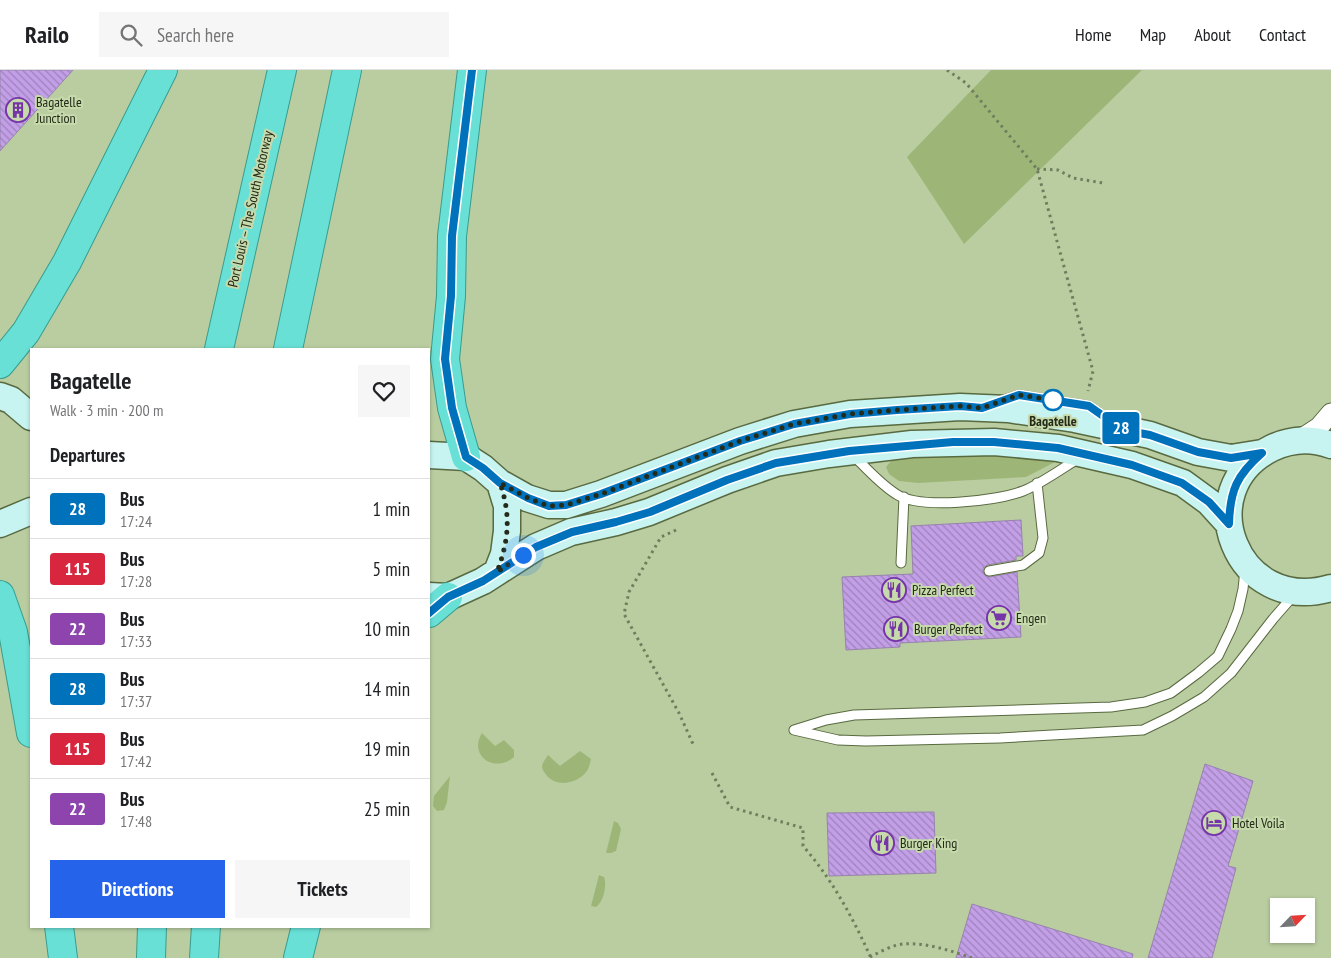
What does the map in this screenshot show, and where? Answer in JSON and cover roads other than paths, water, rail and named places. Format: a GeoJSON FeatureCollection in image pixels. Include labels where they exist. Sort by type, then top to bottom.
{"type":"FeatureCollection","features":[{"type":"Feature","properties":{"kind":"highway"},"geometry":{"type":"LineString","coordinates":[[0,364],[26,332],[67,262],[163,70]]}},
{"type":"Feature","properties":{"kind":"highway","name":"Port Louis – The South Motorway"},"geometry":{"type":"LineString","coordinates":[[219,348],[282,70]]}},
{"type":"Feature","properties":{"kind":"highway"},"geometry":{"type":"LineString","coordinates":[[288,348],[347,70]]}},
{"type":"Feature","properties":{"kind":"highway"},"geometry":{"type":"LineString","coordinates":[[466,457],[452,408],[445,359],[451,296],[452,236],[472,70]]}},
{"type":"Feature","properties":{"kind":"highway"},"geometry":{"type":"LineString","coordinates":[[0,595],[13,632],[30,727]]}},
{"type":"Feature","properties":{"kind":"highway"},"geometry":{"type":"LineString","coordinates":[[59,928],[63,958]]}},
{"type":"Feature","properties":{"kind":"highway"},"geometry":{"type":"LineString","coordinates":[[150,958],[152,928]]}},
{"type":"Feature","properties":{"kind":"highway"},"geometry":{"type":"LineString","coordinates":[[204,958],[206,928]]}},
{"type":"Feature","properties":{"kind":"highway"},"geometry":{"type":"LineString","coordinates":[[298,958],[306,928]]}},
{"type":"Feature","properties":{"kind":"main road"},"geometry":{"type":"LineString","coordinates":[[0,396],[11,400],[30,416]]}},
{"type":"Feature","properties":{"kind":"main road"},"geometry":{"type":"LineString","coordinates":[[430,455],[466,457],[483,468],[500,483],[528,498],[549,506],[566,505],[601,494],[740,441],[794,424],[850,414],[897,410],[960,406],[1008,409],[1076,419],[1150,435],[1198,452],[1231,458],[1262,453]]}},
{"type":"Feature","properties":{"kind":"main road"},"geometry":{"type":"LineString","coordinates":[[1331,445],[1321,441],[1299,440],[1280,444],[1262,453],[1248,465],[1236,483],[1230,503],[1229,524],[1234,545],[1245,564],[1259,578],[1276,588],[1295,592],[1316,592],[1331,588]]}},
{"type":"Feature","properties":{"kind":"main road"},"geometry":{"type":"LineString","coordinates":[[435,602],[483,581],[536,547],[572,532],[650,512],[743,474],[776,463],[849,451],[912,444],[994,442],[1058,448],[1132,465],[1182,483],[1209,502],[1229,524]]}},
{"type":"Feature","properties":{"kind":"main road"},"geometry":{"type":"LineString","coordinates":[[497,572],[504,554],[507,531],[507,506],[500,483]]}},
{"type":"Feature","properties":{"kind":"main road"},"geometry":{"type":"LineString","coordinates":[[0,524],[30,511]]}},
{"type":"Feature","properties":{"kind":"street"},"geometry":{"type":"LineString","coordinates":[[1299,440],[1319,427],[1331,413]]}},
{"type":"Feature","properties":{"kind":"lane"},"geometry":{"type":"LineString","coordinates":[[849,451],[871,473],[897,494],[916,501],[966,502],[995,499],[1025,490],[1086,455]]}},
{"type":"Feature","properties":{"kind":"lane"},"geometry":{"type":"LineString","coordinates":[[989,571],[1024,565],[1039,553],[1043,538],[1037,483]]}},
{"type":"Feature","properties":{"kind":"lane"},"geometry":{"type":"LineString","coordinates":[[901,564],[904,497]]}},
{"type":"Feature","properties":{"kind":"lane"},"geometry":{"type":"LineString","coordinates":[[1245,564],[1243,589],[1238,611],[1218,656],[1171,693],[1144,702],[1111,707],[854,715],[826,720],[794,730],[838,740],[866,741],[1000,738],[1143,730],[1204,697],[1232,674],[1295,592]]}},
{"type":"Feature","properties":{"kind":"place","name":"Bagatelle Junction"},"geometry":{"type":"Point","coordinates":[18,110]}},
{"type":"Feature","properties":{"kind":"place","name":"Bagatelle"},"geometry":{"type":"Point","coordinates":[1053,400]}},
{"type":"Feature","properties":{"kind":"place","name":"Pizza Perfect"},"geometry":{"type":"Point","coordinates":[894,590]}},
{"type":"Feature","properties":{"kind":"place","name":"Engen"},"geometry":{"type":"Point","coordinates":[999,618]}},
{"type":"Feature","properties":{"kind":"place","name":"Burger Perfect"},"geometry":{"type":"Point","coordinates":[896,629]}},
{"type":"Feature","properties":{"kind":"place","name":"Hotel Voila"},"geometry":{"type":"Point","coordinates":[1214,823]}},
{"type":"Feature","properties":{"kind":"place","name":"Burger King"},"geometry":{"type":"Point","coordinates":[882,843]}}]}
